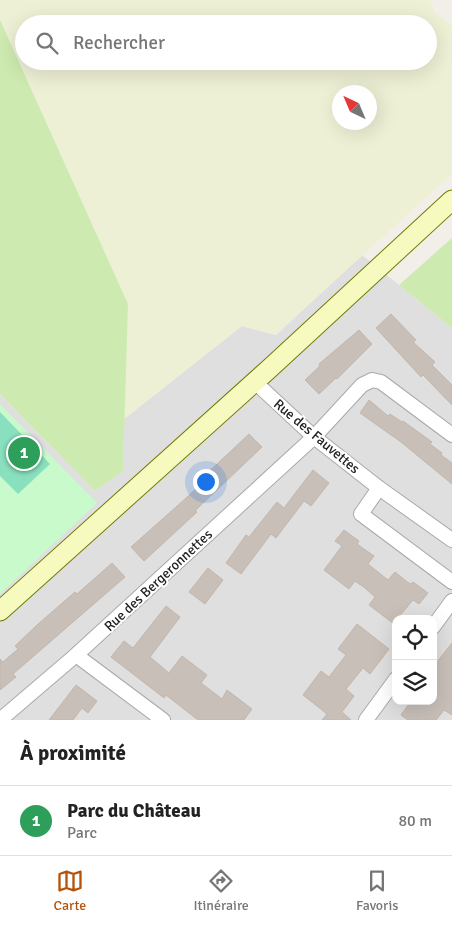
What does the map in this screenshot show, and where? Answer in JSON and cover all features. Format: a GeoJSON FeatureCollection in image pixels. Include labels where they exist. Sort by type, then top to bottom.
{"type":"FeatureCollection","features":[{"type":"Feature","properties":{"kind":"street"},"geometry":{"type":"LineString","coordinates":[[0,611],[255,382],[452,200]]}},
{"type":"Feature","properties":{"kind":"street","name":"Rue des Bergeronnettes"},"geometry":{"type":"LineString","coordinates":[[0,720],[76,655],[314,437],[362,386],[372,380],[381,382],[452,436]]}},
{"type":"Feature","properties":{"kind":"street","name":"Rue des Fauvettes"},"geometry":{"type":"LineString","coordinates":[[255,382],[314,437],[452,540]]}},
{"type":"Feature","properties":{"kind":"street"},"geometry":{"type":"LineString","coordinates":[[380,488],[361,514],[452,582]]}},
{"type":"Feature","properties":{"kind":"street"},"geometry":{"type":"LineString","coordinates":[[437,622],[452,601]]}},
{"type":"Feature","properties":{"kind":"street"},"geometry":{"type":"LineString","coordinates":[[76,655],[162,720]]}},
{"type":"Feature","properties":{"kind":"street"},"geometry":{"type":"LineString","coordinates":[[366,720],[392,684]]}},
{"type":"Feature","properties":{"kind":"shaded area"},"geometry":{"type":"Polygon","coordinates":[[[362,255],[452,328],[452,720],[0,720],[0,394],[95,491],[123,471],[124,419],[242,326],[276,335],[362,255]]]}},
{"type":"Feature","properties":{"kind":"green space"},"geometry":{"type":"Polygon","coordinates":[[[0,0],[430,0],[435,13],[452,25],[452,174],[275,335],[242,326],[124,419],[128,304],[23,70],[437,70],[437,15],[15,15],[15,53],[0,20],[0,0]]]}},
{"type":"Feature","properties":{"kind":"green space"},"geometry":{"type":"Polygon","coordinates":[[[0,20],[15,53],[15,70],[23,70],[128,304],[123,471],[95,491],[0,394],[0,20]]]}},
{"type":"Feature","properties":{"kind":"green space"},"geometry":{"type":"Polygon","coordinates":[[[452,238],[452,328],[399,285],[452,238]]]}},
{"type":"Feature","properties":{"kind":"green space"},"geometry":{"type":"Polygon","coordinates":[[[0,404],[97,503],[0,594],[0,404]]]}},
{"type":"Feature","properties":{"kind":"green space"},"geometry":{"type":"Polygon","coordinates":[[[0,412],[50,464],[18,494],[0,476],[0,412]]]}},
{"type":"Feature","properties":{"kind":"building"},"geometry":{"type":"Polygon","coordinates":[[[391,314],[416,340],[413,342],[435,362],[432,365],[452,385],[452,405],[423,375],[421,377],[376,328],[391,314]]]}},
{"type":"Feature","properties":{"kind":"building"},"geometry":{"type":"Polygon","coordinates":[[[359,330],[372,344],[319,394],[305,380],[320,366],[319,364],[359,330]]]}},
{"type":"Feature","properties":{"kind":"building"},"geometry":{"type":"Polygon","coordinates":[[[369,400],[388,416],[390,414],[403,421],[432,442],[430,444],[452,463],[452,484],[401,442],[360,413],[369,400]]]}},
{"type":"Feature","properties":{"kind":"building"},"geometry":{"type":"Polygon","coordinates":[[[249,434],[262,447],[195,511],[197,512],[144,561],[131,547],[201,484],[199,481],[249,434]]]}},
{"type":"Feature","properties":{"kind":"building"},"geometry":{"type":"Polygon","coordinates":[[[313,470],[329,483],[311,506],[304,501],[276,538],[271,534],[241,574],[226,563],[246,535],[249,537],[277,502],[284,508],[313,470]]]}},
{"type":"Feature","properties":{"kind":"building"},"geometry":{"type":"Polygon","coordinates":[[[344,530],[359,541],[357,544],[374,556],[368,564],[388,580],[395,572],[410,584],[413,582],[428,593],[419,604],[413,600],[400,615],[392,615],[392,622],[369,605],[375,597],[365,588],[355,581],[349,589],[324,570],[342,546],[335,541],[344,530]]]}},
{"type":"Feature","properties":{"kind":"building"},"geometry":{"type":"Polygon","coordinates":[[[112,563],[125,577],[13,674],[16,677],[0,690],[0,659],[3,662],[18,649],[15,646],[37,625],[75,592],[77,594],[112,563]]]}},
{"type":"Feature","properties":{"kind":"building"},"geometry":{"type":"Polygon","coordinates":[[[208,568],[223,580],[205,604],[189,592],[208,568]]]}},
{"type":"Feature","properties":{"kind":"building"},"geometry":{"type":"Polygon","coordinates":[[[166,606],[180,617],[150,657],[169,673],[182,656],[207,675],[201,683],[222,699],[227,690],[252,709],[244,720],[198,720],[166,695],[164,698],[111,657],[124,641],[133,648],[166,606]]]}},
{"type":"Feature","properties":{"kind":"building"},"geometry":{"type":"Polygon","coordinates":[[[357,624],[389,649],[370,674],[363,668],[346,689],[354,696],[342,712],[351,720],[322,720],[327,714],[303,695],[321,671],[329,677],[346,655],[338,649],[357,624]]]}},
{"type":"Feature","properties":{"kind":"building"},"geometry":{"type":"Polygon","coordinates":[[[452,643],[452,715],[444,710],[436,720],[408,720],[401,715],[408,705],[437,705],[437,662],[452,643]]]}},
{"type":"Feature","properties":{"kind":"building"},"geometry":{"type":"Polygon","coordinates":[[[76,685],[97,701],[88,713],[82,708],[73,720],[49,720],[76,685]]]}},
{"type":"Feature","properties":{"kind":"place","name":"Parc du Château"},"geometry":{"type":"Point","coordinates":[24,453]}}]}
